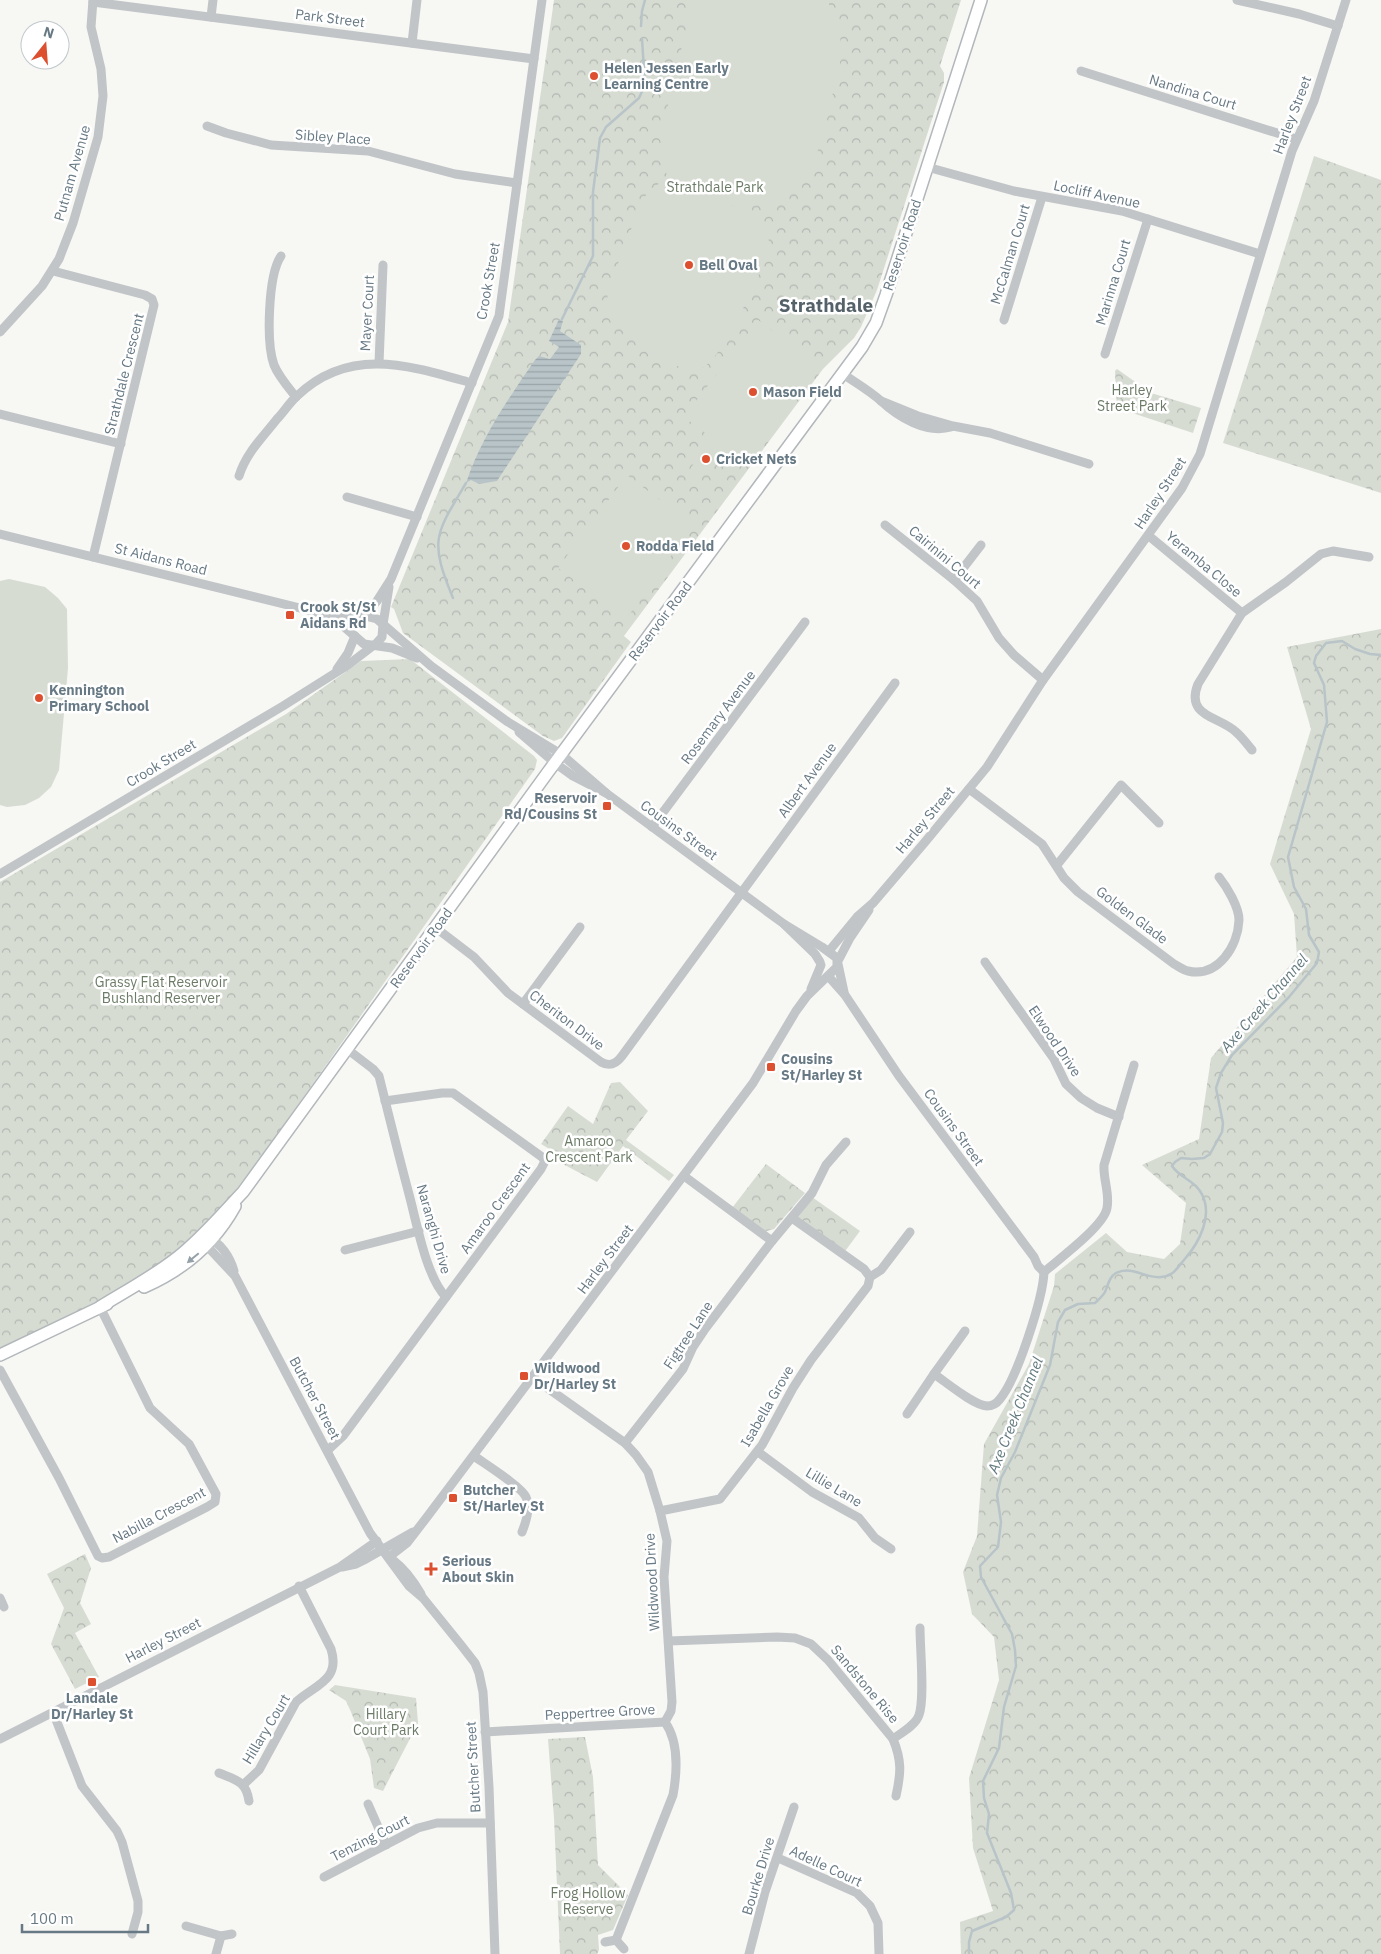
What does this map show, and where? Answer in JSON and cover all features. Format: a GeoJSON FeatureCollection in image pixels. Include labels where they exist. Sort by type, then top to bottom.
{"type":"FeatureCollection","features":[{"type":"Feature","properties":{"kind":"main road","name":"Reservoir Road"},"geometry":{"type":"LineString","coordinates":[[0,1355],[100,1307],[207,1240],[348,1049],[558,758],[844,374],[869,336],[881,311],[980,0]]}},
{"type":"Feature","properties":{"kind":"street"},"geometry":{"type":"LineString","coordinates":[[211,17],[214,0]]}},
{"type":"Feature","properties":{"kind":"street"},"geometry":{"type":"LineString","coordinates":[[412,43],[417,0]]}},
{"type":"Feature","properties":{"kind":"street","name":"Crook Street"},"geometry":{"type":"LineString","coordinates":[[364,616],[377,601],[391,579],[499,316],[542,0]]}},
{"type":"Feature","properties":{"kind":"street"},"geometry":{"type":"LineString","coordinates":[[1237,0],[1299,14],[1338,26]]}},
{"type":"Feature","properties":{"kind":"street","name":"Harley Street"},"geometry":{"type":"LineString","coordinates":[[340,1567],[356,1564],[407,1543],[756,1079],[786,1025],[807,996],[836,969],[850,938],[873,903],[987,767],[1043,680],[1182,488],[1200,454],[1296,139],[1314,101],[1346,0]]}},
{"type":"Feature","properties":{"kind":"street","name":"Park Street"},"geometry":{"type":"LineString","coordinates":[[93,1],[534,59]]}},
{"type":"Feature","properties":{"kind":"street","name":"Putnam Avenue"},"geometry":{"type":"LineString","coordinates":[[0,332],[32,298],[52,271],[71,229],[101,124],[102,82],[91,27],[93,1]]}},
{"type":"Feature","properties":{"kind":"street","name":"Nandina Court"},"geometry":{"type":"LineString","coordinates":[[1081,71],[1296,139]]}},
{"type":"Feature","properties":{"kind":"street","name":"Sibley Place"},"geometry":{"type":"LineString","coordinates":[[207,126],[271,145],[368,152],[454,174],[517,183]]}},
{"type":"Feature","properties":{"kind":"street","name":"Locliff Avenue"},"geometry":{"type":"LineString","coordinates":[[927,167],[993,186],[1122,211],[1260,254]]}},
{"type":"Feature","properties":{"kind":"street","name":"McCalman Court"},"geometry":{"type":"LineString","coordinates":[[1004,320],[1042,197]]}},
{"type":"Feature","properties":{"kind":"street","name":"Marinna Court"},"geometry":{"type":"LineString","coordinates":[[1105,354],[1148,219]]}},
{"type":"Feature","properties":{"kind":"street"},"geometry":{"type":"LineString","coordinates":[[281,256],[273,275],[270,343],[275,366],[296,397]]}},
{"type":"Feature","properties":{"kind":"street","name":"Mayer Court"},"geometry":{"type":"LineString","coordinates":[[379,363],[383,265]]}},
{"type":"Feature","properties":{"kind":"street","name":"Strathdale Crescent"},"geometry":{"type":"LineString","coordinates":[[52,271],[145,295],[153,302],[154,311],[93,557]]}},
{"type":"Feature","properties":{"kind":"street"},"geometry":{"type":"LineString","coordinates":[[239,476],[248,455],[296,397],[316,382],[339,370],[379,363],[408,366],[472,383]]}},
{"type":"Feature","properties":{"kind":"street"},"geometry":{"type":"LineString","coordinates":[[844,374],[881,401],[916,420],[990,433],[1089,464]]}},
{"type":"Feature","properties":{"kind":"street"},"geometry":{"type":"LineString","coordinates":[[0,414],[120,444]]}},
{"type":"Feature","properties":{"kind":"street"},"geometry":{"type":"LineString","coordinates":[[348,497],[416,517]]}},
{"type":"Feature","properties":{"kind":"street","name":"Cairinini Court"},"geometry":{"type":"LineString","coordinates":[[885,525],[954,580],[977,601],[999,638],[1014,655],[1043,680]]}},
{"type":"Feature","properties":{"kind":"street","name":"St Aidans Road"},"geometry":{"type":"LineString","coordinates":[[0,534],[316,612],[343,616],[364,616]]}},
{"type":"Feature","properties":{"kind":"street","name":"Yeramba Close"},"geometry":{"type":"LineString","coordinates":[[1149,536],[1242,613]]}},
{"type":"Feature","properties":{"kind":"street"},"geometry":{"type":"LineString","coordinates":[[954,580],[981,545]]}},
{"type":"Feature","properties":{"kind":"street","name":"Yeramba Close"},"geometry":{"type":"LineString","coordinates":[[1252,750],[1237,732],[1224,723],[1205,715],[1197,707],[1195,697],[1198,684],[1242,613],[1321,554],[1333,551],[1369,557]]}},
{"type":"Feature","properties":{"kind":"street","name":"Crook Street"},"geometry":{"type":"LineString","coordinates":[[383,624],[391,579]]}},
{"type":"Feature","properties":{"kind":"street","name":"St Aidans Road"},"geometry":{"type":"LineString","coordinates":[[316,612],[341,624],[354,635]]}},
{"type":"Feature","properties":{"kind":"street"},"geometry":{"type":"LineString","coordinates":[[364,616],[372,617],[383,624],[382,637],[375,645],[364,644],[354,635],[357,622],[364,616]]}},
{"type":"Feature","properties":{"kind":"street","name":"Rosemary Avenue"},"geometry":{"type":"LineString","coordinates":[[652,827],[805,622]]}},
{"type":"Feature","properties":{"kind":"street","name":"Cousins Street"},"geometry":{"type":"LineString","coordinates":[[383,624],[431,666],[508,722],[533,746],[558,758],[573,776],[606,793],[784,924],[829,951],[838,963],[845,994]]}},
{"type":"Feature","properties":{"kind":"street","name":"Crook Street"},"geometry":{"type":"LineString","coordinates":[[334,673],[348,653],[354,635]]}},
{"type":"Feature","properties":{"kind":"street","name":"Crook Street"},"geometry":{"type":"LineString","coordinates":[[0,874],[284,706],[348,665],[375,645]]}},
{"type":"Feature","properties":{"kind":"street","name":"Cousins Street"},"geometry":{"type":"LineString","coordinates":[[375,645],[404,652],[431,666]]}},
{"type":"Feature","properties":{"kind":"street","name":"Albert Avenue"},"geometry":{"type":"LineString","coordinates":[[741,893],[895,683]]}},
{"type":"Feature","properties":{"kind":"street"},"geometry":{"type":"LineString","coordinates":[[1057,865],[1121,785],[1159,823]]}},
{"type":"Feature","properties":{"kind":"street","name":"Golden Glade"},"geometry":{"type":"LineString","coordinates":[[969,789],[1042,844],[1064,878],[1078,892],[1174,964],[1188,971],[1213,969],[1227,956],[1237,934],[1239,918],[1228,889],[1219,878]]}},
{"type":"Feature","properties":{"kind":"street","name":"Cheriton Drive"},"geometry":{"type":"LineString","coordinates":[[436,928],[474,957],[501,987],[607,1065],[614,1064],[622,1056],[741,893]]}},
{"type":"Feature","properties":{"kind":"street","name":"Harley Street"},"geometry":{"type":"LineString","coordinates":[[807,996],[820,964],[829,951],[857,917],[873,903]]}},
{"type":"Feature","properties":{"kind":"street","name":"Cousins Street"},"geometry":{"type":"LineString","coordinates":[[784,924],[815,954],[828,977],[845,994],[899,1076],[1044,1272]]}},
{"type":"Feature","properties":{"kind":"street"},"geometry":{"type":"LineString","coordinates":[[524,1004],[580,928]]}},
{"type":"Feature","properties":{"kind":"street","name":"Elwood Drive"},"geometry":{"type":"LineString","coordinates":[[985,962],[1054,1059],[1066,1084],[1081,1098],[1097,1108],[1118,1117]]}},
{"type":"Feature","properties":{"kind":"street","name":"Naranghi Drive"},"geometry":{"type":"LineString","coordinates":[[348,1049],[377,1073],[433,1277],[440,1291],[446,1297]]}},
{"type":"Feature","properties":{"kind":"street"},"geometry":{"type":"LineString","coordinates":[[934,1374],[985,1406],[993,1405],[1000,1399],[1019,1363],[1044,1286],[1044,1272],[1099,1223],[1107,1211],[1108,1200],[1104,1181],[1104,1165],[1134,1065]]}},
{"type":"Feature","properties":{"kind":"street","name":"Amaroo Crescent"},"geometry":{"type":"LineString","coordinates":[[385,1101],[453,1093],[544,1159],[541,1169],[446,1297]]}},
{"type":"Feature","properties":{"kind":"street","name":"Figtree Lane"},"geometry":{"type":"LineString","coordinates":[[626,1443],[683,1369],[693,1347],[705,1329],[772,1241],[812,1193],[826,1165],[846,1142]]}},
{"type":"Feature","properties":{"kind":"street"},"geometry":{"type":"LineString","coordinates":[[684,1176],[772,1241]]}},
{"type":"Feature","properties":{"kind":"street"},"geometry":{"type":"LineString","coordinates":[[792,1218],[864,1269],[870,1277]]}},
{"type":"Feature","properties":{"kind":"street"},"geometry":{"type":"LineString","coordinates":[[345,1250],[419,1231]]}},
{"type":"Feature","properties":{"kind":"street","name":"Isabella Grove"},"geometry":{"type":"LineString","coordinates":[[660,1511],[720,1499],[758,1452],[793,1388],[811,1360],[868,1286],[870,1277],[881,1270],[910,1232]]}},
{"type":"Feature","properties":{"kind":"street","name":"Butcher Street"},"geometry":{"type":"LineString","coordinates":[[207,1240],[228,1257],[235,1276],[370,1532],[386,1553],[403,1567],[415,1582],[423,1598],[462,1645],[477,1668],[482,1685],[485,1732],[495,1954]]}},
{"type":"Feature","properties":{"kind":"street"},"geometry":{"type":"LineString","coordinates":[[328,1450],[343,1436],[446,1297]]}},
{"type":"Feature","properties":{"kind":"street","name":"Nabilla Crescent"},"geometry":{"type":"LineString","coordinates":[[0,1370],[59,1478],[98,1556],[102,1558],[110,1557],[215,1502],[216,1494],[189,1444],[150,1408],[100,1307]]}},
{"type":"Feature","properties":{"kind":"street"},"geometry":{"type":"LineString","coordinates":[[907,1414],[965,1331]]}},
{"type":"Feature","properties":{"kind":"street","name":"Wildwood Drive"},"geometry":{"type":"LineString","coordinates":[[532,1377],[626,1443],[648,1472],[667,1540],[664,1577],[672,1702],[671,1711],[665,1722]]}},
{"type":"Feature","properties":{"kind":"street","name":"Lillie Lane"},"geometry":{"type":"LineString","coordinates":[[758,1452],[812,1492],[859,1518],[874,1538],[891,1549]]}},
{"type":"Feature","properties":{"kind":"street"},"geometry":{"type":"LineString","coordinates":[[474,1456],[516,1487],[526,1497],[528,1503],[522,1532]]}},
{"type":"Feature","properties":{"kind":"street","name":"Harley Street"},"geometry":{"type":"LineString","coordinates":[[0,1739],[299,1586],[340,1567],[377,1541]]}},
{"type":"Feature","properties":{"kind":"street","name":"Hillary Court"},"geometry":{"type":"LineString","coordinates":[[243,1785],[259,1770],[296,1702],[303,1695],[324,1682],[332,1670],[334,1656],[332,1649],[299,1586]]}},
{"type":"Feature","properties":{"kind":"street"},"geometry":{"type":"LineString","coordinates":[[893,1739],[914,1723],[919,1716],[921,1702],[920,1628]]}},
{"type":"Feature","properties":{"kind":"street","name":"Sandstone Rise"},"geometry":{"type":"LineString","coordinates":[[669,1641],[777,1637],[795,1638],[812,1644],[828,1660],[893,1739],[900,1755],[901,1774],[896,1796]]}},
{"type":"Feature","properties":{"kind":"street"},"geometry":{"type":"LineString","coordinates":[[53,1712],[82,1786],[116,1831],[122,1842],[138,1901],[138,1912],[132,1934]]}},
{"type":"Feature","properties":{"kind":"street","name":"Peppertree Grove"},"geometry":{"type":"LineString","coordinates":[[485,1732],[665,1722],[670,1729],[675,1742],[673,1796],[616,1940]]}},
{"type":"Feature","properties":{"kind":"street","name":"Hillary Court"},"geometry":{"type":"LineString","coordinates":[[219,1773],[243,1785],[249,1801]]}},
{"type":"Feature","properties":{"kind":"street"},"geometry":{"type":"LineString","coordinates":[[368,1804],[386,1845]]}},
{"type":"Feature","properties":{"kind":"street","name":"Bourke Drive"},"geometry":{"type":"LineString","coordinates":[[750,1954],[765,1892],[794,1807]]}},
{"type":"Feature","properties":{"kind":"street","name":"Tenzing Court"},"geometry":{"type":"LineString","coordinates":[[324,1877],[418,1828],[437,1824],[490,1822]]}},
{"type":"Feature","properties":{"kind":"street","name":"Adelle Court"},"geometry":{"type":"LineString","coordinates":[[778,1858],[857,1893],[870,1906],[878,1923],[879,1954]]}},
{"type":"Feature","properties":{"kind":"street"},"geometry":{"type":"LineString","coordinates":[[186,1926],[221,1936],[232,1934]]}},
{"type":"Feature","properties":{"kind":"street"},"geometry":{"type":"LineString","coordinates":[[216,1954],[221,1936]]}},
{"type":"Feature","properties":{"kind":"street"},"geometry":{"type":"LineString","coordinates":[[604,1942],[616,1940],[624,1949]]}},
{"type":"Feature","properties":{"kind":"green space","name":"Strathdale Park"},"geometry":{"type":"Polygon","coordinates":[[[554,0],[961,0],[940,66],[944,73],[944,82],[877,290],[861,327],[854,338],[823,369],[624,636],[631,642],[562,738],[554,741],[543,736],[403,633],[394,609],[391,607],[508,322],[554,0]]]}},
{"type":"Feature","properties":{"kind":"green space"},"geometry":{"type":"Polygon","coordinates":[[[693,0],[827,0],[835,17],[841,41],[839,68],[821,143],[816,157],[802,181],[793,190],[765,204],[747,206],[721,200],[747,213],[762,224],[767,232],[769,241],[768,253],[738,319],[727,338],[706,366],[696,370],[682,368],[669,362],[631,335],[615,316],[608,300],[607,292],[642,201],[649,191],[664,180],[707,195],[667,175],[661,151],[663,126],[693,0]]]}},
{"type":"Feature","properties":{"kind":"green space"},"geometry":{"type":"Polygon","coordinates":[[[1314,156],[1381,180],[1381,493],[1223,443],[1314,156]]]}},
{"type":"Feature","properties":{"kind":"green space","name":"Mason Field"},"geometry":{"type":"Polygon","coordinates":[[[758,320],[821,368],[748,466],[724,447],[700,480],[688,472],[712,438],[684,417],[758,320]]]}},
{"type":"Feature","properties":{"kind":"green space","name":"Harley Street Park"},"geometry":{"type":"Polygon","coordinates":[[[1117,369],[1151,393],[1201,408],[1193,433],[1117,408],[1115,371],[1117,369]]]}},
{"type":"Feature","properties":{"kind":"green space","name":"Rodda Field"},"geometry":{"type":"Polygon","coordinates":[[[627,475],[693,525],[626,619],[558,568],[627,475]]]}},
{"type":"Feature","properties":{"kind":"green space","name":"Kennington Primary School"},"geometry":{"type":"Polygon","coordinates":[[[9,579],[45,587],[67,609],[68,668],[59,770],[51,787],[39,798],[25,805],[7,807],[0,805],[0,581],[9,579]]]}},
{"type":"Feature","properties":{"kind":"green space"},"geometry":{"type":"Polygon","coordinates":[[[1381,629],[1381,1954],[961,1954],[960,1922],[993,1911],[973,1848],[969,1778],[999,1680],[994,1637],[972,1614],[963,1572],[977,1536],[984,1444],[1029,1364],[1054,1286],[1055,1274],[1106,1233],[1127,1252],[1164,1259],[1180,1244],[1186,1203],[1142,1165],[1199,1139],[1211,1058],[1297,957],[1294,914],[1270,864],[1311,729],[1287,647],[1381,629]]]}},
{"type":"Feature","properties":{"kind":"green space","name":"Grassy Flat Reservoir Bushland Reserver"},"geometry":{"type":"Polygon","coordinates":[[[410,659],[534,756],[537,760],[535,769],[252,1170],[218,1213],[181,1251],[124,1288],[0,1349],[0,882],[286,714],[361,661],[410,659]]]}},
{"type":"Feature","properties":{"kind":"green space","name":"Amaroo Crescent Park"},"geometry":{"type":"Polygon","coordinates":[[[620,1082],[648,1111],[626,1140],[674,1175],[669,1181],[623,1146],[597,1182],[559,1162],[556,1153],[541,1144],[568,1106],[593,1124],[611,1083],[620,1082]]]}},
{"type":"Feature","properties":{"kind":"green space"},"geometry":{"type":"Polygon","coordinates":[[[766,1164],[805,1193],[774,1229],[763,1232],[732,1208],[766,1164]]]}},
{"type":"Feature","properties":{"kind":"green space"},"geometry":{"type":"Polygon","coordinates":[[[812,1197],[860,1231],[843,1254],[795,1218],[812,1197]]]}},
{"type":"Feature","properties":{"kind":"green space"},"geometry":{"type":"Polygon","coordinates":[[[85,1554],[91,1568],[80,1603],[91,1624],[75,1633],[99,1677],[75,1689],[51,1644],[64,1608],[47,1574],[85,1554]]]}},
{"type":"Feature","properties":{"kind":"green space","name":"Hillary Court Park"},"geometry":{"type":"Polygon","coordinates":[[[335,1685],[416,1698],[418,1723],[383,1791],[374,1788],[370,1759],[346,1701],[329,1690],[335,1685]]]}},
{"type":"Feature","properties":{"kind":"green space","name":"Frog Hollow Reserve"},"geometry":{"type":"Polygon","coordinates":[[[585,1737],[593,1777],[598,1865],[628,1895],[613,1930],[598,1935],[599,1950],[597,1954],[560,1954],[554,1818],[548,1739],[585,1737]]]}},
{"type":"Feature","properties":{"kind":"shaded area"},"geometry":{"type":"Polygon","coordinates":[[[559,319],[563,321],[560,331],[581,345],[581,354],[497,481],[479,484],[471,480],[466,483],[487,435],[505,404],[535,360],[539,356],[550,359],[559,347],[549,341],[559,319]]]}},
{"type":"Feature","properties":{"kind":"waterway"},"geometry":{"type":"LineString","coordinates":[[641,26],[645,0]]}},
{"type":"Feature","properties":{"kind":"waterway"},"geometry":{"type":"LineString","coordinates":[[562,319],[593,256],[593,192],[600,138],[606,127],[639,98],[645,85],[642,39]]}},
{"type":"Feature","properties":{"kind":"waterway"},"geometry":{"type":"LineString","coordinates":[[453,598],[441,563],[438,550],[439,538],[442,527],[466,483]]}},
{"type":"Feature","properties":{"kind":"waterway","name":"Axe Creek Channel"},"geometry":{"type":"LineString","coordinates":[[969,1954],[969,1942],[972,1931],[1006,1917],[1014,1910],[1011,1893],[987,1833],[989,1814],[984,1798],[983,1781],[999,1748],[1004,1707],[1016,1666],[1012,1634],[981,1577],[980,1566],[998,1547],[1001,1522],[997,1495],[1001,1478],[1015,1452],[1050,1365],[1058,1322],[1065,1310],[1078,1304],[1095,1303],[1104,1293],[1109,1281],[1116,1273],[1133,1271],[1155,1277],[1169,1275],[1174,1272],[1190,1253],[1200,1237],[1206,1209],[1204,1200],[1197,1187],[1178,1173],[1172,1166],[1181,1158],[1204,1158],[1210,1154],[1222,1132],[1223,1123],[1216,1088],[1221,1073],[1232,1055],[1289,997],[1317,963],[1319,952],[1309,935],[1306,909],[1294,887],[1288,857],[1327,722],[1324,685],[1314,663],[1316,656],[1326,643],[1342,641],[1355,649],[1381,655]]}},
{"type":"Feature","properties":{"kind":"place","name":"Helen Jessen Early Learning Centre"},"geometry":{"type":"Point","coordinates":[594,76]}},
{"type":"Feature","properties":{"kind":"place","name":"Bell Oval"},"geometry":{"type":"Point","coordinates":[689,265]}},
{"type":"Feature","properties":{"kind":"place","name":"Mason Field"},"geometry":{"type":"Point","coordinates":[753,392]}},
{"type":"Feature","properties":{"kind":"place","name":"Cricket Nets"},"geometry":{"type":"Point","coordinates":[706,459]}},
{"type":"Feature","properties":{"kind":"place","name":"Rodda Field"},"geometry":{"type":"Point","coordinates":[626,546]}},
{"type":"Feature","properties":{"kind":"place","name":"Crook St/St Aidans Rd"},"geometry":{"type":"Point","coordinates":[290,615]}},
{"type":"Feature","properties":{"kind":"place","name":"Kennington Primary School"},"geometry":{"type":"Point","coordinates":[39,698]}},
{"type":"Feature","properties":{"kind":"place","name":"Reservoir Rd/Cousins St"},"geometry":{"type":"Point","coordinates":[607,806]}},
{"type":"Feature","properties":{"kind":"place","name":"Cousins St/Harley St"},"geometry":{"type":"Point","coordinates":[771,1067]}},
{"type":"Feature","properties":{"kind":"place","name":"Wildwood Dr/Harley St"},"geometry":{"type":"Point","coordinates":[524,1376]}},
{"type":"Feature","properties":{"kind":"place","name":"Butcher St/Harley St"},"geometry":{"type":"Point","coordinates":[453,1498]}},
{"type":"Feature","properties":{"kind":"place","name":"Serious About Skin"},"geometry":{"type":"Point","coordinates":[431,1569]}},
{"type":"Feature","properties":{"kind":"place","name":"Landale Dr/Harley St"},"geometry":{"type":"Point","coordinates":[92,1682]}},
{"type":"Feature","properties":{"kind":"district","name":"Strathdale"},"geometry":{"type":"Point","coordinates":[826,305]}}]}
